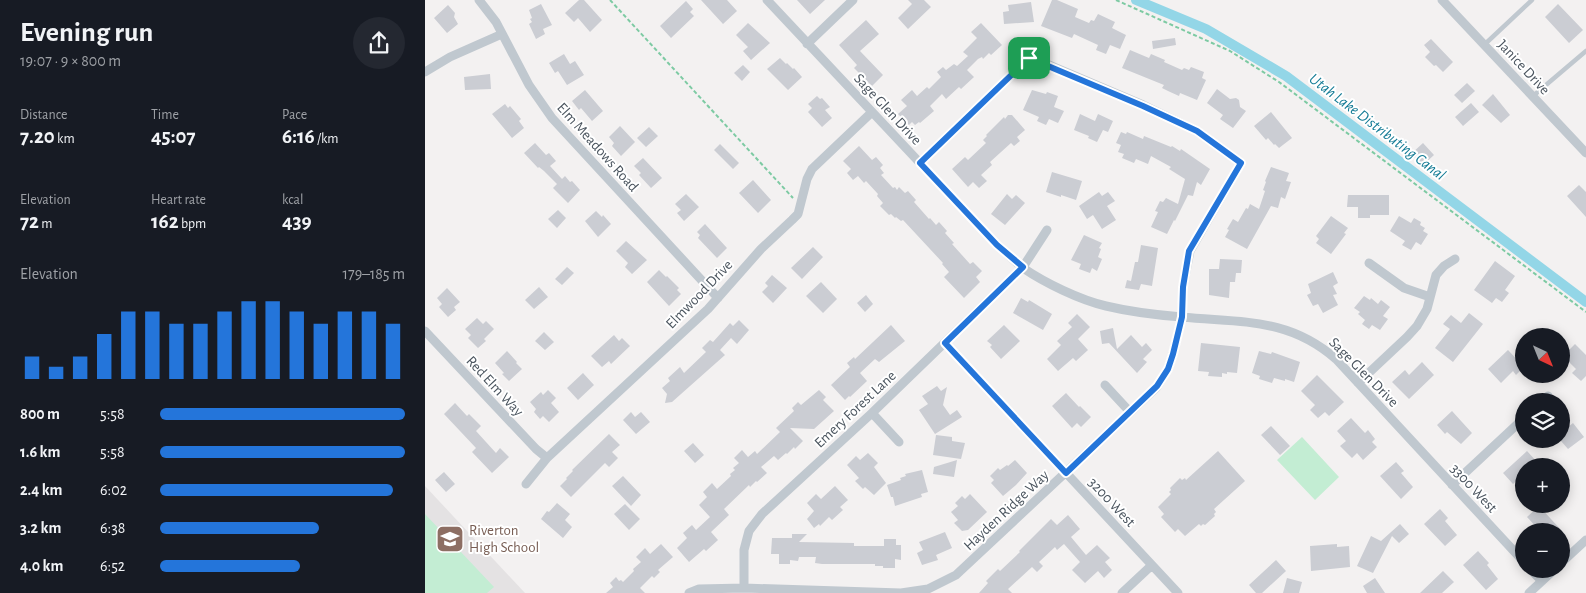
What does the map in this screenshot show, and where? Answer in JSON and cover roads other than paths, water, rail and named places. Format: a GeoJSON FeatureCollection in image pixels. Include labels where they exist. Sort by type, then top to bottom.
{"type":"FeatureCollection","features":[{"type":"Feature","properties":{"kind":"street","name":"Elm Meadows Road"},"geometry":{"type":"LineString","coordinates":[[479,0],[496,22],[529,85],[552,118],[718,298]]}},
{"type":"Feature","properties":{"kind":"street","name":"Sage Glen Drive"},"geometry":{"type":"LineString","coordinates":[[767,0],[997,245],[1023,267],[1078,297],[1105,306],[1149,314],[1254,322],[1288,330],[1309,339],[1328,352],[1405,433]]}},
{"type":"Feature","properties":{"kind":"street"},"geometry":{"type":"LineString","coordinates":[[807,44],[853,0]]}},
{"type":"Feature","properties":{"kind":"street","name":"Janice Drive"},"geometry":{"type":"LineString","coordinates":[[1442,0],[1586,153]]}},
{"type":"Feature","properties":{"kind":"street"},"geometry":{"type":"LineString","coordinates":[[425,72],[450,57],[502,34]]}},
{"type":"Feature","properties":{"kind":"street","name":"Hayden Ridge Way"},"geometry":{"type":"LineString","coordinates":[[689,593],[699,589],[744,588],[901,593],[928,589],[956,575],[1157,386],[1168,369],[1182,317],[1183,287],[1189,251],[1241,163],[1197,131],[1029,58],[920,163]]}},
{"type":"Feature","properties":{"kind":"street","name":"Elmwood Drive"},"geometry":{"type":"LineString","coordinates":[[526,484],[547,458],[718,298],[755,255],[798,214],[807,180],[812,170],[872,112]]}},
{"type":"Feature","properties":{"kind":"street","name":"Emery Forest Lane"},"geometry":{"type":"LineString","coordinates":[[744,588],[744,550],[749,531],[762,514],[872,413],[1023,267],[1047,230]]}},
{"type":"Feature","properties":{"kind":"street"},"geometry":{"type":"LineString","coordinates":[[1358,383],[1413,332],[1423,318],[1436,275],[1444,266],[1455,259]]}},
{"type":"Feature","properties":{"kind":"street"},"geometry":{"type":"LineString","coordinates":[[1369,263],[1404,288],[1430,297]]}},
{"type":"Feature","properties":{"kind":"street","name":"Red Elm Way"},"geometry":{"type":"LineString","coordinates":[[425,331],[536,449],[547,458]]}},
{"type":"Feature","properties":{"kind":"street","name":"3200 West"},"geometry":{"type":"LineString","coordinates":[[945,343],[1178,593]]}},
{"type":"Feature","properties":{"kind":"street"},"geometry":{"type":"LineString","coordinates":[[1105,385],[1130,412]]}},
{"type":"Feature","properties":{"kind":"street"},"geometry":{"type":"LineString","coordinates":[[872,413],[899,442]]}},
{"type":"Feature","properties":{"kind":"street"},"geometry":{"type":"LineString","coordinates":[[1453,485],[1515,426]]}},
{"type":"Feature","properties":{"kind":"street","name":"3300 West"},"geometry":{"type":"LineString","coordinates":[[1405,433],[1515,552]]}},
{"type":"Feature","properties":{"kind":"street"},"geometry":{"type":"LineString","coordinates":[[1570,555],[1586,540]]}},
{"type":"Feature","properties":{"kind":"street"},"geometry":{"type":"LineString","coordinates":[[1122,593],[1152,565]]}},
{"type":"Feature","properties":{"kind":"street"},"geometry":{"type":"LineString","coordinates":[[1539,578],[1542,581]]}},
{"type":"Feature","properties":{"kind":"street"},"geometry":{"type":"LineString","coordinates":[[1529,593],[1545,578]]}},
{"type":"Feature","properties":{"kind":"lane"},"geometry":{"type":"LineString","coordinates":[[1484,45],[1532,0]]}},
{"type":"Feature","properties":{"kind":"lane"},"geometry":{"type":"LineString","coordinates":[[1533,96],[1586,51]]}},
{"type":"Feature","properties":{"kind":"waterway","name":"Utah Lake Distributing Canal"},"geometry":{"type":"LineString","coordinates":[[1136,0],[1206,29],[1286,76],[1586,302]]}},
{"type":"Feature","properties":{"kind":"place","name":"Riverton High School"},"geometry":{"type":"Point","coordinates":[450,539]}}]}
